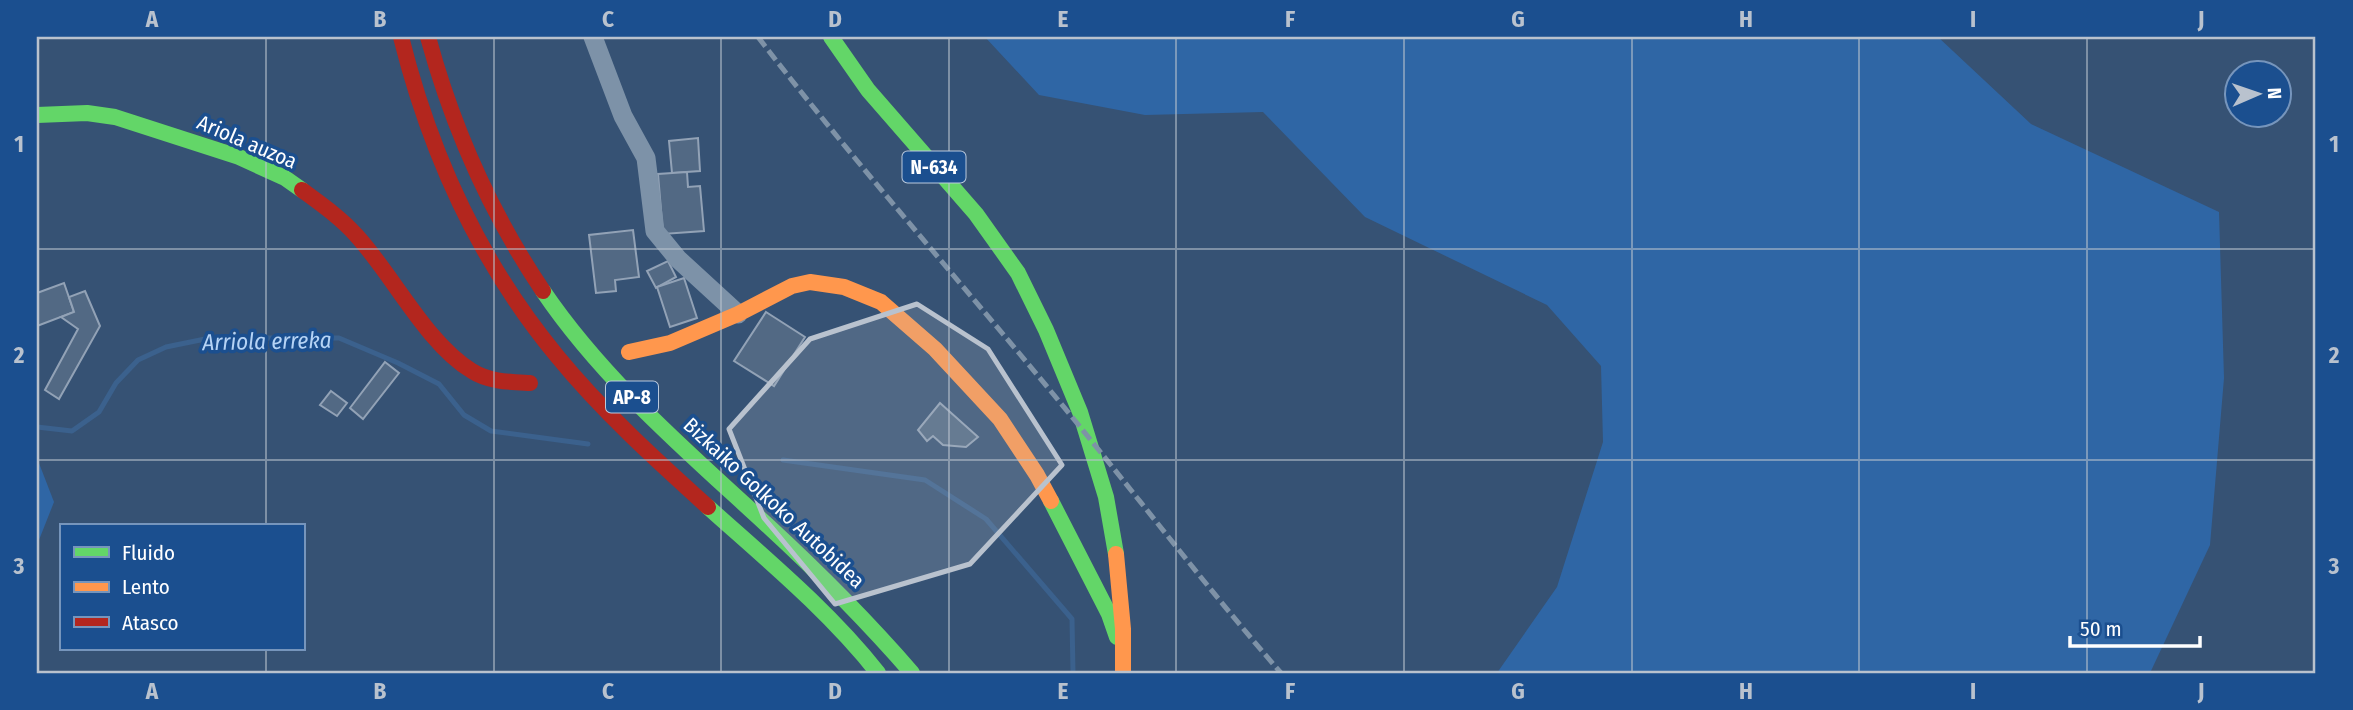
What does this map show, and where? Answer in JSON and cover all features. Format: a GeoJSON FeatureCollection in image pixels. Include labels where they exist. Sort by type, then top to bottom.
{"type":"FeatureCollection","features":[{"type":"Feature","properties":{"kind":"main road","name":"AP-8"},"geometry":{"type":"LineString","coordinates":[[401,37],[428,131],[459,203],[498,273],[545,341],[585,387],[653,456],[796,587],[878,673]]}},
{"type":"Feature","properties":{"kind":"main road","name":"Bizkaiko Golkoko Autobidea"},"geometry":{"type":"LineString","coordinates":[[428,37],[454,124],[480,183],[526,267],[571,331],[614,379],[682,447],[817,570],[876,630],[912,673]]}},
{"type":"Feature","properties":{"kind":"main road","name":"N-634"},"geometry":{"type":"LineString","coordinates":[[831,37],[872,95],[979,218],[1008,257],[1067,374],[1089,431],[1100,475],[1120,587],[1124,645],[1120,673]]}},
{"type":"Feature","properties":{"kind":"main road","name":"Ariola auzoa"},"geometry":{"type":"LineString","coordinates":[[37,115],[87,113],[115,117],[195,141],[285,178],[324,206],[357,236],[445,348],[473,372],[501,382],[530,383]]}},
{"type":"Feature","properties":{"kind":"main road"},"geometry":{"type":"LineString","coordinates":[[629,352],[670,343],[738,314],[792,286],[810,282],[844,287],[881,303],[926,340],[1000,419],[1037,475],[1109,614],[1121,651],[1120,673]]}},
{"type":"Feature","properties":{"kind":"street"},"geometry":{"type":"LineString","coordinates":[[593,37],[623,116],[646,158],[652,189],[655,231],[678,259],[738,314]]}},
{"type":"Feature","properties":{"kind":"highlighted area"},"geometry":{"type":"Polygon","coordinates":[[[917,304],[988,349],[1062,465],[970,564],[835,604],[764,518],[729,429],[810,339],[917,304]]]}},
{"type":"Feature","properties":{"kind":"shaded area"},"geometry":{"type":"Polygon","coordinates":[[[985,37],[1938,37],[2031,124],[2219,212],[2224,378],[2210,545],[2150,673],[1497,673],[1557,587],[1603,442],[1601,366],[1547,305],[1365,217],[1263,112],[1145,115],[1039,95],[985,37]]]}},
{"type":"Feature","properties":{"kind":"shaded area"},"geometry":{"type":"Polygon","coordinates":[[[37,458],[54,502],[37,545],[37,458]]]}},
{"type":"Feature","properties":{"kind":"building"},"geometry":{"type":"Polygon","coordinates":[[[698,138],[700,171],[672,173],[669,141],[698,138]]]}},
{"type":"Feature","properties":{"kind":"building"},"geometry":{"type":"Polygon","coordinates":[[[687,172],[688,187],[700,186],[704,231],[663,234],[658,174],[687,172]]]}},
{"type":"Feature","properties":{"kind":"building"},"geometry":{"type":"Polygon","coordinates":[[[633,230],[639,277],[615,280],[616,291],[596,293],[589,235],[633,230]]]}},
{"type":"Feature","properties":{"kind":"building"},"geometry":{"type":"Polygon","coordinates":[[[668,261],[676,277],[656,288],[647,271],[668,261]]]}},
{"type":"Feature","properties":{"kind":"building"},"geometry":{"type":"Polygon","coordinates":[[[684,278],[697,318],[670,327],[657,287],[684,278]]]}},
{"type":"Feature","properties":{"kind":"building"},"geometry":{"type":"Polygon","coordinates":[[[64,283],[74,312],[37,326],[37,293],[64,283]]]}},
{"type":"Feature","properties":{"kind":"building"},"geometry":{"type":"Polygon","coordinates":[[[85,291],[100,326],[59,399],[45,390],[78,329],[61,317],[74,312],[69,297],[85,291]]]}},
{"type":"Feature","properties":{"kind":"building"},"geometry":{"type":"Polygon","coordinates":[[[766,312],[805,337],[774,386],[734,361],[766,312]]]}},
{"type":"Feature","properties":{"kind":"building"},"geometry":{"type":"Polygon","coordinates":[[[385,362],[399,373],[363,419],[350,408],[385,362]]]}},
{"type":"Feature","properties":{"kind":"building"},"geometry":{"type":"Polygon","coordinates":[[[331,391],[347,403],[337,416],[320,405],[331,391]]]}},
{"type":"Feature","properties":{"kind":"building"},"geometry":{"type":"Polygon","coordinates":[[[940,403],[978,437],[966,447],[943,445],[933,436],[927,441],[918,430],[940,403]]]}},
{"type":"Feature","properties":{"kind":"waterway","name":"Arriola erreka"},"geometry":{"type":"LineString","coordinates":[[37,427],[72,431],[99,412],[116,383],[138,360],[166,347],[210,338],[339,338],[439,384],[464,415],[491,431],[588,444]]}},
{"type":"Feature","properties":{"kind":"waterway","name":"Arriola erreka"},"geometry":{"type":"LineString","coordinates":[[783,460],[925,480],[986,519],[1072,619],[1073,673]]}},
{"type":"Feature","properties":{"kind":"railway"},"geometry":{"type":"LineString","coordinates":[[758,37],[829,127],[1049,389],[1281,673]]}},
{"type":"Feature","properties":{"kind":"traffic: fast"},"geometry":{"type":"LineString","coordinates":[[831,37],[868,90],[976,214],[1018,273],[1046,330],[1080,412],[1106,497],[1116,554]]}},
{"type":"Feature","properties":{"kind":"traffic: fast"},"geometry":{"type":"LineString","coordinates":[[37,115],[87,113],[115,117],[239,157],[285,178],[302,190]]}},
{"type":"Feature","properties":{"kind":"traffic: fast"},"geometry":{"type":"LineString","coordinates":[[543,291],[593,355],[648,414],[823,579],[912,673]]}},
{"type":"Feature","properties":{"kind":"traffic: fast"},"geometry":{"type":"LineString","coordinates":[[1051,501],[1109,614],[1117,637]]}},
{"type":"Feature","properties":{"kind":"traffic: fast"},"geometry":{"type":"LineString","coordinates":[[708,507],[818,607],[878,673]]}},
{"type":"Feature","properties":{"kind":"traffic: slow"},"geometry":{"type":"LineString","coordinates":[[629,352],[670,343],[738,314],[792,286],[810,282],[844,287],[881,302],[935,349],[1000,419],[1051,501]]}},
{"type":"Feature","properties":{"kind":"traffic: slow"},"geometry":{"type":"LineString","coordinates":[[1116,554],[1123,629],[1123,673]]}},
{"type":"Feature","properties":{"kind":"traffic: jam"},"geometry":{"type":"LineString","coordinates":[[401,37],[427,123],[443,164],[481,245],[504,283],[557,356],[592,396],[708,507]]}},
{"type":"Feature","properties":{"kind":"traffic: jam"},"geometry":{"type":"LineString","coordinates":[[428,37],[449,104],[475,169],[506,231],[543,291]]}},
{"type":"Feature","properties":{"kind":"traffic: jam"},"geometry":{"type":"LineString","coordinates":[[302,190],[356,235],[425,326],[455,359],[486,377],[530,383]]}}]}
